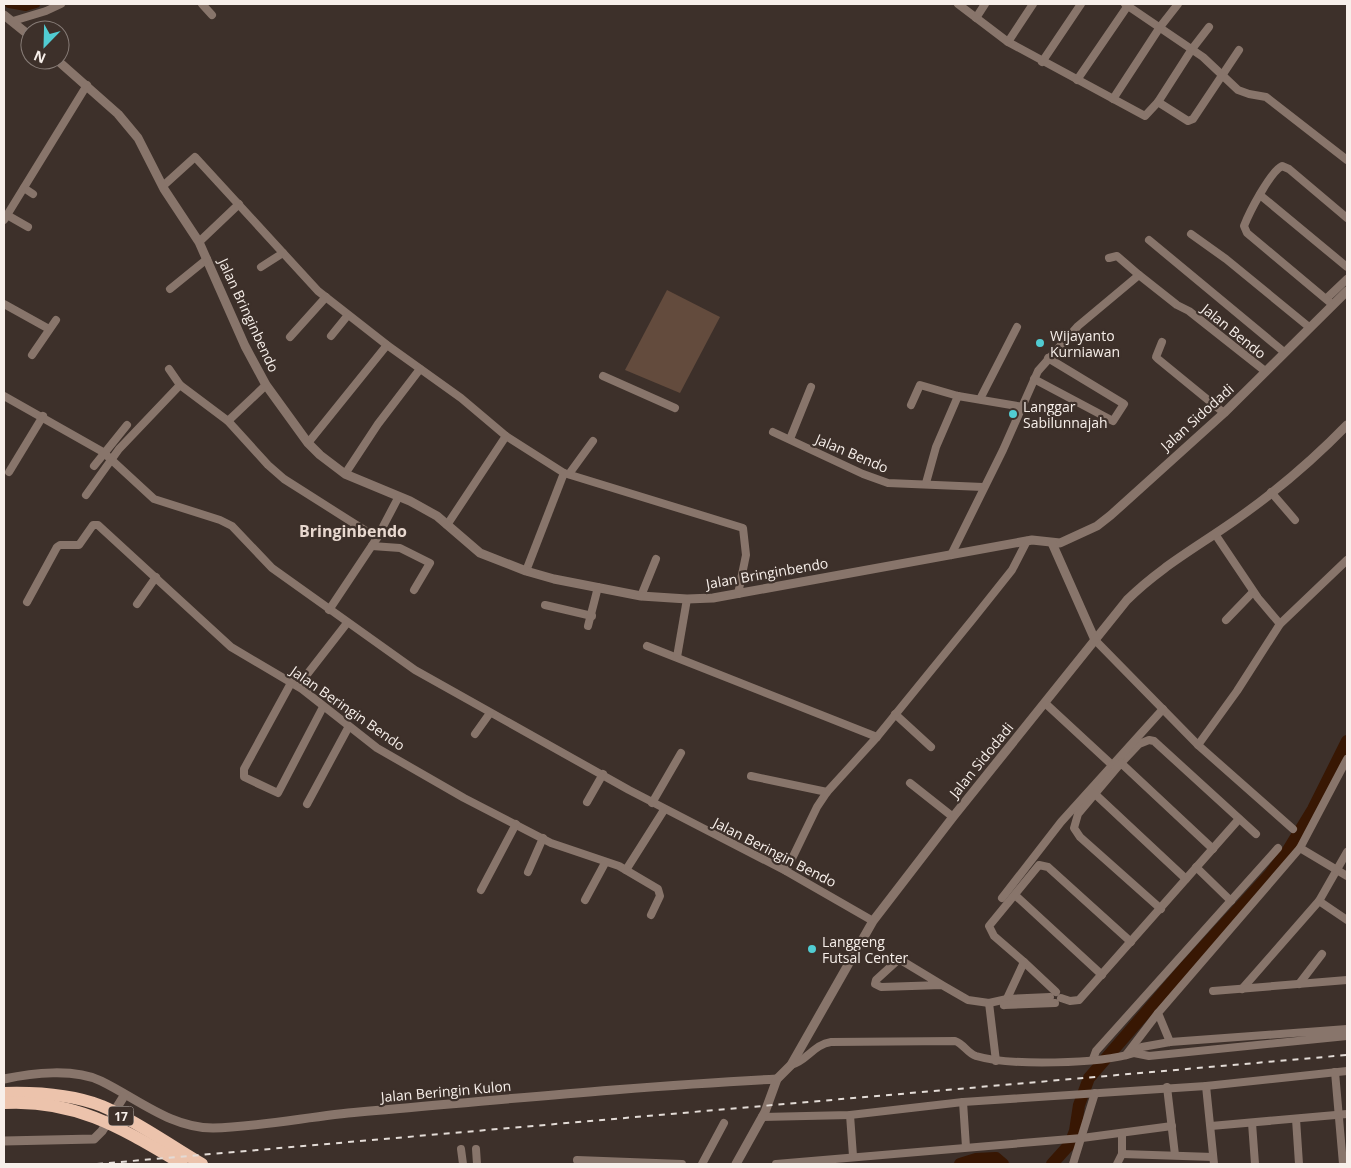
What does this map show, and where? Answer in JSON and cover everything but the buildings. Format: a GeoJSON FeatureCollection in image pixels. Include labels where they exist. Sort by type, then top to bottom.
{"type":"FeatureCollection","features":[{"type":"Feature","properties":{"kind":"highway","name":"17"},"geometry":{"type":"LineString","coordinates":[[4,1093],[32,1097],[72,1098],[101,1106],[202,1164]]}},
{"type":"Feature","properties":{"kind":"highway","name":"17"},"geometry":{"type":"LineString","coordinates":[[4,1103],[32,1097],[74,1110],[108,1122],[182,1164]]}},
{"type":"Feature","properties":{"kind":"street"},"geometry":{"type":"LineString","coordinates":[[13,21],[46,11],[61,4]]}},
{"type":"Feature","properties":{"kind":"street"},"geometry":{"type":"LineString","coordinates":[[202,4],[212,15]]}},
{"type":"Feature","properties":{"kind":"street"},"geometry":{"type":"LineString","coordinates":[[958,4],[1008,42],[1145,116],[1158,102],[1192,49],[1209,27]]}},
{"type":"Feature","properties":{"kind":"street"},"geometry":{"type":"LineString","coordinates":[[976,18],[985,4]]}},
{"type":"Feature","properties":{"kind":"street"},"geometry":{"type":"LineString","coordinates":[[1008,42],[1033,4]]}},
{"type":"Feature","properties":{"kind":"street"},"geometry":{"type":"LineString","coordinates":[[1042,62],[1081,4]]}},
{"type":"Feature","properties":{"kind":"street"},"geometry":{"type":"LineString","coordinates":[[1077,80],[1127,4],[1192,49],[1224,74],[1234,86],[1243,92],[1266,97],[1347,160]]}},
{"type":"Feature","properties":{"kind":"street"},"geometry":{"type":"LineString","coordinates":[[1113,99],[1160,27],[1178,4]]}},
{"type":"Feature","properties":{"kind":"street"},"geometry":{"type":"LineString","coordinates":[[4,15],[20,27]]}},
{"type":"Feature","properties":{"kind":"street"},"geometry":{"type":"LineString","coordinates":[[1158,102],[1190,121],[1239,50]]}},
{"type":"Feature","properties":{"kind":"street","name":"Jalan Bringinbendo"},"geometry":{"type":"LineString","coordinates":[[69,70],[118,114],[138,138],[161,182],[199,242],[246,346],[266,385],[308,443],[345,474],[423,508],[447,525],[480,553],[526,571],[641,596],[687,600],[738,594],[1028,541],[1042,540],[1052,543]]}},
{"type":"Feature","properties":{"kind":"street"},"geometry":{"type":"LineString","coordinates":[[28,227],[6,218],[87,85]]}},
{"type":"Feature","properties":{"kind":"street"},"geometry":{"type":"LineString","coordinates":[[161,182],[194,156],[326,297],[387,345],[461,398],[506,436],[567,473],[743,528],[746,555],[738,594]]}},
{"type":"Feature","properties":{"kind":"street"},"geometry":{"type":"LineString","coordinates":[[1347,218],[1284,166],[1277,169],[1245,223],[1245,229],[1330,302],[1347,279]]}},
{"type":"Feature","properties":{"kind":"street"},"geometry":{"type":"LineString","coordinates":[[32,174],[40,180]]}},
{"type":"Feature","properties":{"kind":"street"},"geometry":{"type":"LineString","coordinates":[[24,188],[33,194]]}},
{"type":"Feature","properties":{"kind":"street"},"geometry":{"type":"LineString","coordinates":[[1260,195],[1347,266]]}},
{"type":"Feature","properties":{"kind":"street"},"geometry":{"type":"LineString","coordinates":[[199,242],[239,204]]}},
{"type":"Feature","properties":{"kind":"street"},"geometry":{"type":"LineString","coordinates":[[1191,234],[1226,259],[1310,327]]}},
{"type":"Feature","properties":{"kind":"street"},"geometry":{"type":"LineString","coordinates":[[1149,240],[1284,352]]}},
{"type":"Feature","properties":{"kind":"street"},"geometry":{"type":"LineString","coordinates":[[261,267],[283,253]]}},
{"type":"Feature","properties":{"kind":"street","name":"Jalan Bendo"},"geometry":{"type":"LineString","coordinates":[[1108,258],[1117,256],[1177,305],[1189,310],[1265,371]]}},
{"type":"Feature","properties":{"kind":"street"},"geometry":{"type":"LineString","coordinates":[[170,289],[207,258]]}},
{"type":"Feature","properties":{"kind":"street"},"geometry":{"type":"LineString","coordinates":[[951,555],[1023,406],[1034,379],[1048,358],[1078,326],[1139,275]]}},
{"type":"Feature","properties":{"kind":"street","name":"Jalan Sidodadi"},"geometry":{"type":"LineString","coordinates":[[1052,543],[1060,543],[1097,526],[1224,413],[1310,327],[1330,302],[1347,291]]}},
{"type":"Feature","properties":{"kind":"street"},"geometry":{"type":"LineString","coordinates":[[290,338],[326,297]]}},
{"type":"Feature","properties":{"kind":"street"},"geometry":{"type":"LineString","coordinates":[[4,304],[50,329]]}},
{"type":"Feature","properties":{"kind":"street"},"geometry":{"type":"LineString","coordinates":[[331,336],[348,315]]}},
{"type":"Feature","properties":{"kind":"street"},"geometry":{"type":"LineString","coordinates":[[32,354],[56,320]]}},
{"type":"Feature","properties":{"kind":"street"},"geometry":{"type":"LineString","coordinates":[[980,399],[1017,327]]}},
{"type":"Feature","properties":{"kind":"street"},"geometry":{"type":"LineString","coordinates":[[1162,342],[1156,357],[1224,413]]}},
{"type":"Feature","properties":{"kind":"street"},"geometry":{"type":"LineString","coordinates":[[308,443],[387,345]]}},
{"type":"Feature","properties":{"kind":"street"},"geometry":{"type":"LineString","coordinates":[[1034,379],[1114,420],[1124,404],[1048,358]]}},
{"type":"Feature","properties":{"kind":"street"},"geometry":{"type":"LineString","coordinates":[[345,474],[378,424],[420,368]]}},
{"type":"Feature","properties":{"kind":"street"},"geometry":{"type":"LineString","coordinates":[[168,369],[180,385],[228,421],[268,465],[284,479],[377,538]]}},
{"type":"Feature","properties":{"kind":"street"},"geometry":{"type":"LineString","coordinates":[[603,376],[675,408]]}},
{"type":"Feature","properties":{"kind":"street"},"geometry":{"type":"LineString","coordinates":[[86,495],[119,449],[180,385]]}},
{"type":"Feature","properties":{"kind":"street"},"geometry":{"type":"LineString","coordinates":[[228,421],[266,385]]}},
{"type":"Feature","properties":{"kind":"street"},"geometry":{"type":"LineString","coordinates":[[911,405],[920,385],[958,396],[1023,406]]}},
{"type":"Feature","properties":{"kind":"street"},"geometry":{"type":"LineString","coordinates":[[790,440],[811,388]]}},
{"type":"Feature","properties":{"kind":"street","name":"Jalan Beringin Bendo"},"geometry":{"type":"LineString","coordinates":[[4,396],[42,416],[112,458],[154,499],[220,520],[232,526],[272,568],[328,610],[415,670],[664,810],[786,871],[874,921]]}},
{"type":"Feature","properties":{"kind":"street"},"geometry":{"type":"LineString","coordinates":[[926,483],[936,447],[958,396]]}},
{"type":"Feature","properties":{"kind":"street"},"geometry":{"type":"LineString","coordinates":[[9,472],[42,416]]}},
{"type":"Feature","properties":{"kind":"street"},"geometry":{"type":"LineString","coordinates":[[94,466],[103,452],[127,425]]}},
{"type":"Feature","properties":{"kind":"street","name":"Jalan Sidodadi"},"geometry":{"type":"LineString","coordinates":[[874,921],[953,817],[1095,640],[1145,582],[1271,492],[1347,425]]}},
{"type":"Feature","properties":{"kind":"street","name":"Jalan Bendo"},"geometry":{"type":"LineString","coordinates":[[773,432],[863,474],[888,483],[902,485],[926,483],[983,487]]}},
{"type":"Feature","properties":{"kind":"street"},"geometry":{"type":"LineString","coordinates":[[447,525],[506,436]]}},
{"type":"Feature","properties":{"kind":"street"},"geometry":{"type":"LineString","coordinates":[[526,571],[567,473],[593,441]]}},
{"type":"Feature","properties":{"kind":"street"},"geometry":{"type":"LineString","coordinates":[[1271,492],[1295,520]]}},
{"type":"Feature","properties":{"kind":"street"},"geometry":{"type":"LineString","coordinates":[[328,610],[377,538],[398,498]]}},
{"type":"Feature","properties":{"kind":"street","name":"Jalan Beringin Bendo"},"geometry":{"type":"LineString","coordinates":[[27,602],[57,547],[60,545],[79,545],[95,524],[232,646],[294,685],[348,728],[406,765],[516,824],[543,838],[626,870],[660,892],[651,915]]}},
{"type":"Feature","properties":{"kind":"street"},"geometry":{"type":"LineString","coordinates":[[1214,534],[1253,592],[1280,624]]}},
{"type":"Feature","properties":{"kind":"street"},"geometry":{"type":"LineString","coordinates":[[786,871],[817,807],[827,792],[877,737],[1012,570],[1028,541]]}},
{"type":"Feature","properties":{"kind":"street"},"geometry":{"type":"LineString","coordinates":[[1052,543],[1095,640],[1198,745],[1293,829]]}},
{"type":"Feature","properties":{"kind":"street"},"geometry":{"type":"LineString","coordinates":[[372,546],[400,548],[430,563],[414,590]]}},
{"type":"Feature","properties":{"kind":"street"},"geometry":{"type":"LineString","coordinates":[[641,596],[656,559]]}},
{"type":"Feature","properties":{"kind":"street"},"geometry":{"type":"LineString","coordinates":[[1198,745],[1280,624],[1347,560]]}},
{"type":"Feature","properties":{"kind":"street"},"geometry":{"type":"LineString","coordinates":[[136,604],[156,577]]}},
{"type":"Feature","properties":{"kind":"street"},"geometry":{"type":"LineString","coordinates":[[588,626],[598,587]]}},
{"type":"Feature","properties":{"kind":"street"},"geometry":{"type":"LineString","coordinates":[[1226,620],[1253,592]]}},
{"type":"Feature","properties":{"kind":"street"},"geometry":{"type":"LineString","coordinates":[[678,657],[687,600]]}},
{"type":"Feature","properties":{"kind":"street"},"geometry":{"type":"LineString","coordinates":[[545,605],[592,616]]}},
{"type":"Feature","properties":{"kind":"street"},"geometry":{"type":"LineString","coordinates":[[323,707],[278,793],[244,777],[244,769],[294,685],[347,623]]}},
{"type":"Feature","properties":{"kind":"street"},"geometry":{"type":"LineString","coordinates":[[647,646],[877,737]]}},
{"type":"Feature","properties":{"kind":"street"},"geometry":{"type":"LineString","coordinates":[[1045,703],[1111,764]]}},
{"type":"Feature","properties":{"kind":"street"},"geometry":{"type":"LineString","coordinates":[[1002,898],[1061,822],[1163,708]]}},
{"type":"Feature","properties":{"kind":"street"},"geometry":{"type":"LineString","coordinates":[[475,734],[490,713]]}},
{"type":"Feature","properties":{"kind":"street"},"geometry":{"type":"LineString","coordinates":[[895,714],[931,747]]}},
{"type":"Feature","properties":{"kind":"street"},"geometry":{"type":"LineString","coordinates":[[307,804],[348,728]]}},
{"type":"Feature","properties":{"kind":"street"},"geometry":{"type":"LineString","coordinates":[[1161,909],[1075,831],[1074,824],[1078,814],[1121,763],[1140,744],[1149,740],[1154,741],[1256,834]]}},
{"type":"Feature","properties":{"kind":"street"},"geometry":{"type":"LineString","coordinates":[[652,803],[681,753]]}},
{"type":"Feature","properties":{"kind":"street"},"geometry":{"type":"LineString","coordinates":[[1126,1055],[1158,1013],[1300,848],[1347,759]]}},
{"type":"Feature","properties":{"kind":"street"},"geometry":{"type":"LineString","coordinates":[[1121,763],[1213,849]]}},
{"type":"Feature","properties":{"kind":"street"},"geometry":{"type":"LineString","coordinates":[[587,802],[603,774]]}},
{"type":"Feature","properties":{"kind":"street"},"geometry":{"type":"LineString","coordinates":[[751,776],[827,792]]}},
{"type":"Feature","properties":{"kind":"street"},"geometry":{"type":"LineString","coordinates":[[910,783],[953,817]]}},
{"type":"Feature","properties":{"kind":"street"},"geometry":{"type":"LineString","coordinates":[[1095,794],[1186,879]]}},
{"type":"Feature","properties":{"kind":"street"},"geometry":{"type":"LineString","coordinates":[[626,870],[664,810]]}},
{"type":"Feature","properties":{"kind":"street"},"geometry":{"type":"LineString","coordinates":[[942,984],[881,986],[875,984],[876,980],[899,959],[942,984],[968,1000],[999,1002],[1055,998],[1070,1001],[1079,1000],[1239,819]]}},
{"type":"Feature","properties":{"kind":"street"},"geometry":{"type":"LineString","coordinates":[[481,890],[516,824]]}},
{"type":"Feature","properties":{"kind":"street"},"geometry":{"type":"LineString","coordinates":[[528,872],[543,838]]}},
{"type":"Feature","properties":{"kind":"street"},"geometry":{"type":"LineString","coordinates":[[1093,1059],[1096,1051],[1278,848]]}},
{"type":"Feature","properties":{"kind":"street"},"geometry":{"type":"LineString","coordinates":[[1300,848],[1347,876]]}},
{"type":"Feature","properties":{"kind":"street"},"geometry":{"type":"LineString","coordinates":[[1242,989],[1319,902],[1347,852]]}},
{"type":"Feature","properties":{"kind":"street"},"geometry":{"type":"LineString","coordinates":[[585,900],[605,862]]}},
{"type":"Feature","properties":{"kind":"street"},"geometry":{"type":"LineString","coordinates":[[1055,998],[1024,962],[989,929],[991,922],[1036,867],[1043,865],[1048,867],[1131,942]]}},
{"type":"Feature","properties":{"kind":"street"},"geometry":{"type":"LineString","coordinates":[[1196,868],[1231,901]]}},
{"type":"Feature","properties":{"kind":"street"},"geometry":{"type":"LineString","coordinates":[[1015,895],[1102,975]]}},
{"type":"Feature","properties":{"kind":"street"},"geometry":{"type":"LineString","coordinates":[[1319,902],[1347,920]]}},
{"type":"Feature","properties":{"kind":"street"},"geometry":{"type":"LineString","coordinates":[[736,1164],[762,1117],[777,1079],[791,1065],[874,921]]}},
{"type":"Feature","properties":{"kind":"street"},"geometry":{"type":"LineString","coordinates":[[1299,984],[1322,954]]}},
{"type":"Feature","properties":{"kind":"street"},"geometry":{"type":"LineString","coordinates":[[996,1061],[999,1002],[1024,962]]}},
{"type":"Feature","properties":{"kind":"street"},"geometry":{"type":"LineString","coordinates":[[1214,992],[1347,980]]}},
{"type":"Feature","properties":{"kind":"street"},"geometry":{"type":"LineString","coordinates":[[1158,1013],[1170,1042]]}},
{"type":"Feature","properties":{"kind":"street"},"geometry":{"type":"LineString","coordinates":[[1126,1055],[1142,1047],[1170,1042],[1347,1029]]}},
{"type":"Feature","properties":{"kind":"street"},"geometry":{"type":"LineString","coordinates":[[791,1065],[796,1064],[820,1045],[831,1042],[955,1041],[964,1045],[973,1055],[996,1061],[1102,1059],[1126,1055],[1149,1056],[1347,1036]]}},
{"type":"Feature","properties":{"kind":"street"},"geometry":{"type":"LineString","coordinates":[[1161,1044],[1163,1054]]}},
{"type":"Feature","properties":{"kind":"street"},"geometry":{"type":"LineString","coordinates":[[762,1117],[850,1114],[963,1102],[1206,1086],[1347,1071]]}},
{"type":"Feature","properties":{"kind":"street"},"geometry":{"type":"LineString","coordinates":[[1335,1072],[1343,1115],[1343,1164]]}},
{"type":"Feature","properties":{"kind":"street","name":"Jalan Beringin Kulon"},"geometry":{"type":"LineString","coordinates":[[4,1079],[37,1074],[75,1075],[100,1081],[124,1096],[180,1123],[214,1128],[357,1112],[777,1079]]}},
{"type":"Feature","properties":{"kind":"street"},"geometry":{"type":"LineString","coordinates":[[1122,1154],[1175,1155],[1214,1160],[1206,1086]]}},
{"type":"Feature","properties":{"kind":"street"},"geometry":{"type":"LineString","coordinates":[[1168,1087],[1175,1155]]}},
{"type":"Feature","properties":{"kind":"street"},"geometry":{"type":"LineString","coordinates":[[1073,1164],[1075,1138],[1087,1093]]}},
{"type":"Feature","properties":{"kind":"street"},"geometry":{"type":"LineString","coordinates":[[4,1141],[94,1139],[102,1131],[124,1096]]}},
{"type":"Feature","properties":{"kind":"street"},"geometry":{"type":"LineString","coordinates":[[963,1102],[966,1147]]}},
{"type":"Feature","properties":{"kind":"street"},"geometry":{"type":"LineString","coordinates":[[850,1114],[853,1156]]}},
{"type":"Feature","properties":{"kind":"street"},"geometry":{"type":"LineString","coordinates":[[1211,1126],[1343,1115]]}},
{"type":"Feature","properties":{"kind":"street"},"geometry":{"type":"LineString","coordinates":[[1296,1119],[1299,1164]]}},
{"type":"Feature","properties":{"kind":"street"},"geometry":{"type":"LineString","coordinates":[[702,1164],[724,1123]]}},
{"type":"Feature","properties":{"kind":"street"},"geometry":{"type":"LineString","coordinates":[[1252,1123],[1255,1164]]}},
{"type":"Feature","properties":{"kind":"street"},"geometry":{"type":"LineString","coordinates":[[776,1164],[1075,1138],[1172,1126]]}},
{"type":"Feature","properties":{"kind":"street"},"geometry":{"type":"LineString","coordinates":[[1117,1164],[1122,1154],[1122,1133]]}},
{"type":"Feature","properties":{"kind":"street"},"geometry":{"type":"LineString","coordinates":[[461,1149],[463,1164]]}},
{"type":"Feature","properties":{"kind":"street"},"geometry":{"type":"LineString","coordinates":[[476,1149],[477,1164]]}},
{"type":"Feature","properties":{"kind":"street"},"geometry":{"type":"LineString","coordinates":[[577,1160],[682,1164]]}},
{"type":"Feature","properties":{"kind":"shaded area"},"geometry":{"type":"Polygon","coordinates":[[[667,290],[720,317],[680,393],[625,370],[667,290]]]}},
{"type":"Feature","properties":{"kind":"waterway"},"geometry":{"type":"LineString","coordinates":[[9,4],[26,7],[36,4]]}},
{"type":"Feature","properties":{"kind":"waterway"},"geometry":{"type":"LineString","coordinates":[[1052,1164],[1070,1144],[1075,1131],[1079,1105],[1089,1078],[1186,966],[1270,874],[1288,850],[1313,809],[1347,741]]}},
{"type":"Feature","properties":{"kind":"waterway"},"geometry":{"type":"LineString","coordinates":[[960,1164],[976,1159],[996,1158],[1003,1164]]}},
{"type":"Feature","properties":{"kind":"railway"},"geometry":{"type":"LineString","coordinates":[[97,1164],[1347,1055]]}},
{"type":"Feature","properties":{"kind":"place","name":"Wijayanto Kurniawan"},"geometry":{"type":"Point","coordinates":[1040,343]}},
{"type":"Feature","properties":{"kind":"place","name":"Langgar Sabilunnajah"},"geometry":{"type":"Point","coordinates":[1013,414]}},
{"type":"Feature","properties":{"kind":"place","name":"Langgeng Futsal Center"},"geometry":{"type":"Point","coordinates":[812,949]}},
{"type":"Feature","properties":{"kind":"district","name":"Bringinbendo"},"geometry":{"type":"Point","coordinates":[353,531]}}]}
